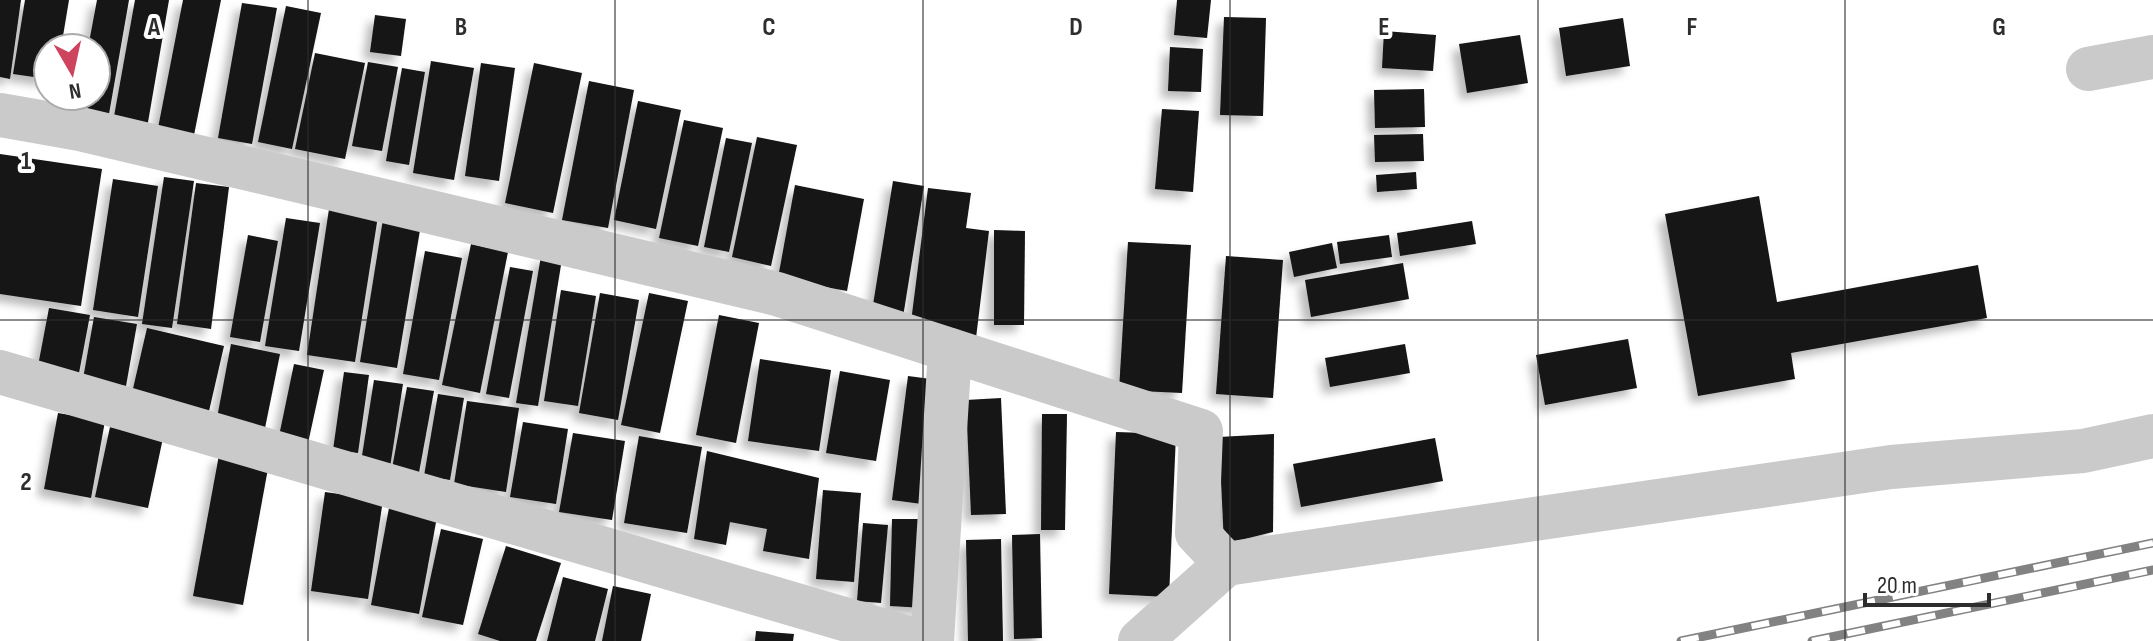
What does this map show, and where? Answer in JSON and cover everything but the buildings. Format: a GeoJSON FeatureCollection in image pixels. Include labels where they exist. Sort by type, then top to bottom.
{"type":"FeatureCollection","features":[{"type":"Feature","properties":{"kind":"street"},"geometry":{"type":"LineString","coordinates":[[2088,69],[2153,57]]}},
{"type":"Feature","properties":{"kind":"street"},"geometry":{"type":"LineString","coordinates":[[0,115],[80,129],[777,294],[1201,431],[1197,533],[1226,564]]}},
{"type":"Feature","properties":{"kind":"street"},"geometry":{"type":"LineString","coordinates":[[932,641],[950,350]]}},
{"type":"Feature","properties":{"kind":"street"},"geometry":{"type":"LineString","coordinates":[[0,372],[919,641]]}},
{"type":"Feature","properties":{"kind":"street"},"geometry":{"type":"LineString","coordinates":[[1140,641],[1226,564],[1891,467],[2083,451],[2153,436]]}},
{"type":"Feature","properties":{"kind":"railway"},"geometry":{"type":"LineString","coordinates":[[1681,641],[2153,543]]}},
{"type":"Feature","properties":{"kind":"railway"},"geometry":{"type":"LineString","coordinates":[[1812,641],[2153,570]]}}]}
